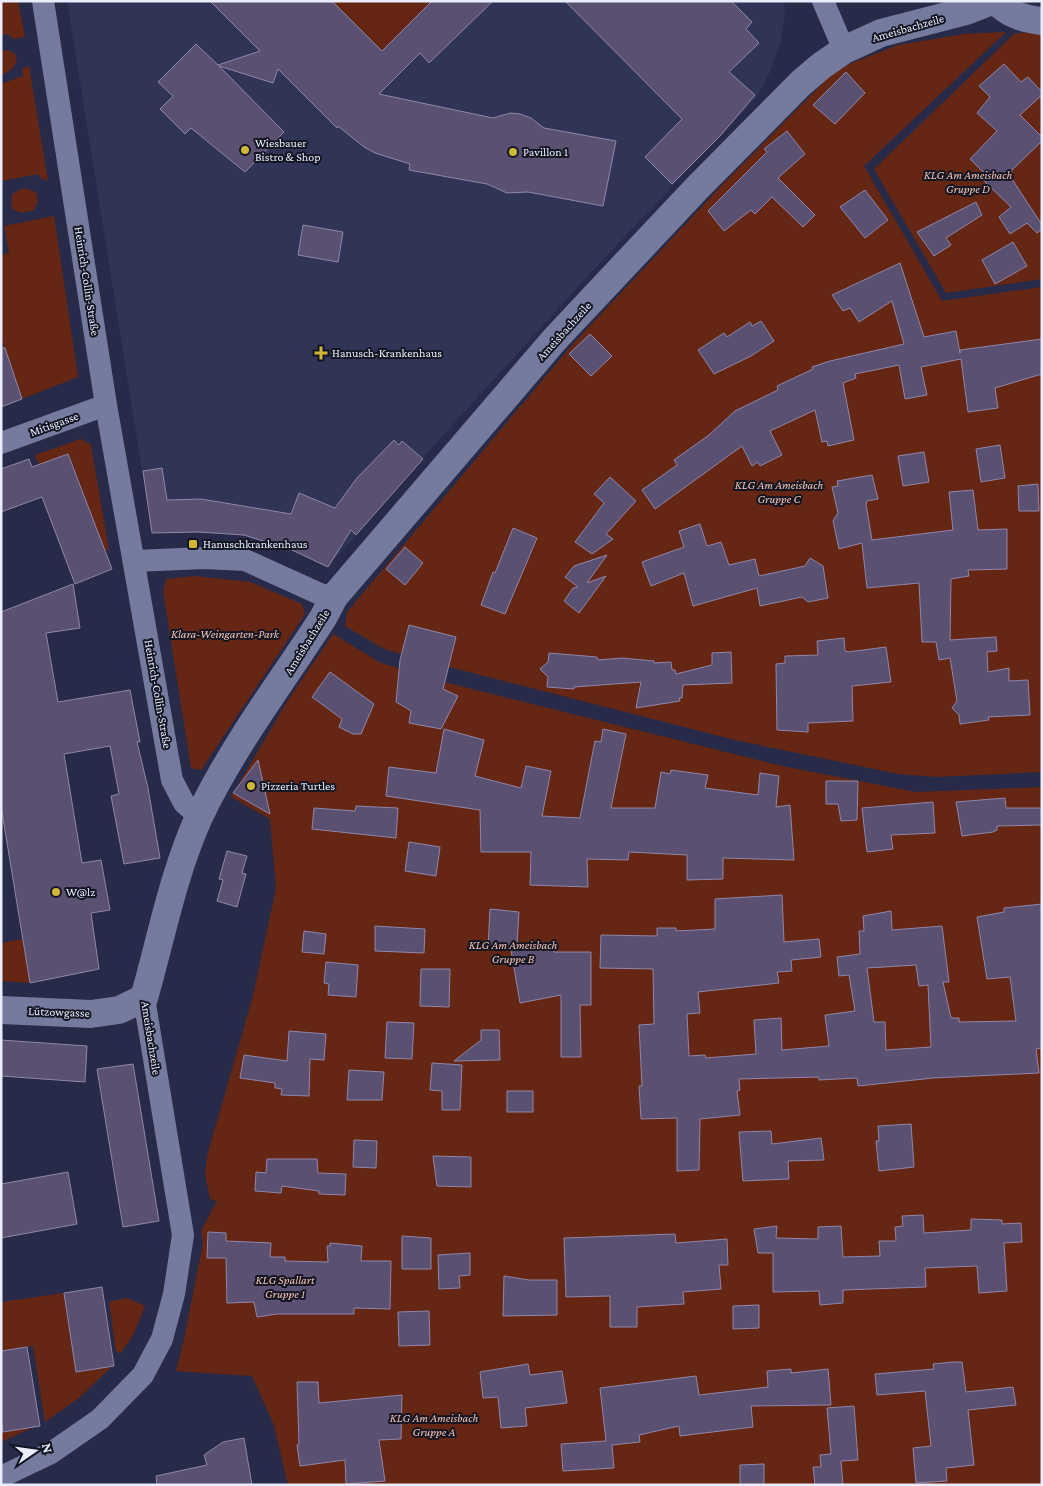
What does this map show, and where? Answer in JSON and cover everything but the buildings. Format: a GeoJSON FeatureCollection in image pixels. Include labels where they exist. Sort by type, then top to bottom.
{"type":"FeatureCollection","features":[{"type":"Feature","properties":{"kind":"street","name":"Heinrich-Collin-Straße"},"geometry":{"type":"LineString","coordinates":[[43,1],[106,405],[135,561],[172,780],[184,803],[200,817]]}},
{"type":"Feature","properties":{"kind":"street"},"geometry":{"type":"LineString","coordinates":[[822,1],[844,50]]}},
{"type":"Feature","properties":{"kind":"street"},"geometry":{"type":"LineString","coordinates":[[994,1],[1013,14],[1026,19],[1042,20]]}},
{"type":"Feature","properties":{"kind":"street","name":"Ameisbachzeile"},"geometry":{"type":"LineString","coordinates":[[1,1477],[52,1453],[100,1419],[143,1375],[162,1339],[174,1294],[183,1235],[144,998],[184,857],[200,817],[233,757],[323,618],[334,597],[562,332],[767,116],[821,66],[844,50],[881,33],[966,11],[994,1]]}},
{"type":"Feature","properties":{"kind":"street","name":"Mitisgasse"},"geometry":{"type":"LineString","coordinates":[[1,443],[106,405]]}},
{"type":"Feature","properties":{"kind":"street"},"geometry":{"type":"LineString","coordinates":[[135,561],[204,558],[245,560],[320,594],[334,597]]}},
{"type":"Feature","properties":{"kind":"street","name":"Lützowgasse"},"geometry":{"type":"LineString","coordinates":[[1,1010],[91,1014],[119,1010],[144,998]]}},
{"type":"Feature","properties":{"kind":"shaded area","name":"Hanusch-Krankenhaus"},"geometry":{"type":"Polygon","coordinates":[[[67,1],[784,1],[785,10],[781,42],[770,72],[756,98],[598,265],[438,441],[328,567],[292,550],[232,533],[152,533],[67,1]]]}},
{"type":"Feature","properties":{"kind":"green space"},"geometry":{"type":"Polygon","coordinates":[[[1,1],[18,1],[25,37],[14,39],[7,34],[1,36],[1,1]]]}},
{"type":"Feature","properties":{"kind":"green space"},"geometry":{"type":"Polygon","coordinates":[[[332,1],[432,1],[382,51],[332,1]]]}},
{"type":"Feature","properties":{"kind":"green space","name":"KLG Am Ameisbach Gruppe C"},"geometry":{"type":"Polygon","coordinates":[[[1006,32],[864,166],[942,301],[1042,287],[1042,772],[937,777],[898,774],[735,740],[414,658],[384,649],[345,626],[347,612],[573,344],[722,185],[837,69],[898,45],[964,34],[1006,32]]]}},
{"type":"Feature","properties":{"kind":"green space","name":"KLG Am Ameisbach Gruppe D"},"geometry":{"type":"Polygon","coordinates":[[[1042,33],[1042,279],[946,293],[874,169],[1014,34],[1042,33]]]}},
{"type":"Feature","properties":{"kind":"green space"},"geometry":{"type":"Polygon","coordinates":[[[1,50],[8,50],[16,55],[17,61],[12,69],[1,76],[1,50]]]}},
{"type":"Feature","properties":{"kind":"green space"},"geometry":{"type":"Polygon","coordinates":[[[29,66],[48,181],[40,178],[38,174],[2,181],[1,84],[23,76],[22,69],[29,66]]]}},
{"type":"Feature","properties":{"kind":"green space"},"geometry":{"type":"Polygon","coordinates":[[[24,188],[36,192],[38,201],[34,210],[21,213],[11,208],[12,194],[24,188]]]}},
{"type":"Feature","properties":{"kind":"green space"},"geometry":{"type":"Polygon","coordinates":[[[54,216],[78,377],[22,399],[1,337],[1,255],[9,253],[4,226],[54,216]]]}},
{"type":"Feature","properties":{"kind":"green space"},"geometry":{"type":"Polygon","coordinates":[[[81,439],[91,445],[109,550],[105,550],[69,455],[39,465],[35,455],[81,439]]]}},
{"type":"Feature","properties":{"kind":"green space","name":"Klara-Weingarten-Park"},"geometry":{"type":"Polygon","coordinates":[[[194,576],[250,582],[302,604],[305,614],[201,770],[191,768],[163,591],[166,579],[194,576]]]}},
{"type":"Feature","properties":{"kind":"green space","name":"KLG Am Ameisbach Gruppe B"},"geometry":{"type":"Polygon","coordinates":[[[333,634],[379,662],[428,678],[782,766],[916,792],[1042,787],[1042,1485],[288,1485],[274,1425],[252,1376],[176,1371],[203,1243],[201,1231],[217,1201],[210,1199],[205,1174],[207,1156],[253,996],[276,888],[270,819],[231,797],[288,700],[333,634]]]}},
{"type":"Feature","properties":{"kind":"green space"},"geometry":{"type":"Polygon","coordinates":[[[23,939],[30,983],[1,981],[1,943],[23,939]]]}},
{"type":"Feature","properties":{"kind":"green space"},"geometry":{"type":"Polygon","coordinates":[[[64,1293],[76,1372],[111,1367],[80,1397],[45,1422],[33,1346],[1,1351],[1,1302],[64,1293]]]}},
{"type":"Feature","properties":{"kind":"green space"},"geometry":{"type":"Polygon","coordinates":[[[127,1298],[145,1306],[134,1333],[121,1353],[116,1352],[109,1302],[127,1298]]]}},
{"type":"Feature","properties":{"kind":"green space"},"geometry":{"type":"Polygon","coordinates":[[[1,1418],[34,1427],[1,1442],[1,1418]]]}},
{"type":"Feature","properties":{"kind":"place","name":"Wiesbauer Bistro & Shop"},"geometry":{"type":"Point","coordinates":[245,150]}},
{"type":"Feature","properties":{"kind":"place","name":"Pavillon 1"},"geometry":{"type":"Point","coordinates":[513,152]}},
{"type":"Feature","properties":{"kind":"place","name":"Hanusch-Krankenhaus"},"geometry":{"type":"Point","coordinates":[321,353]}},
{"type":"Feature","properties":{"kind":"place","name":"Hanuschkrankenhaus"},"geometry":{"type":"Point","coordinates":[193,544]}},
{"type":"Feature","properties":{"kind":"place","name":"Pizzeria Turtles"},"geometry":{"type":"Point","coordinates":[251,786]}},
{"type":"Feature","properties":{"kind":"place","name":"W@lz"},"geometry":{"type":"Point","coordinates":[56,892]}},
{"type":"Feature","properties":{"kind":"park label","name":"KLG Spallart Gruppe 1"},"geometry":{"type":"Point","coordinates":[285,1287]}},
{"type":"Feature","properties":{"kind":"park label","name":"KLG Am Ameisbach Gruppe A"},"geometry":{"type":"Point","coordinates":[434,1425]}}]}
